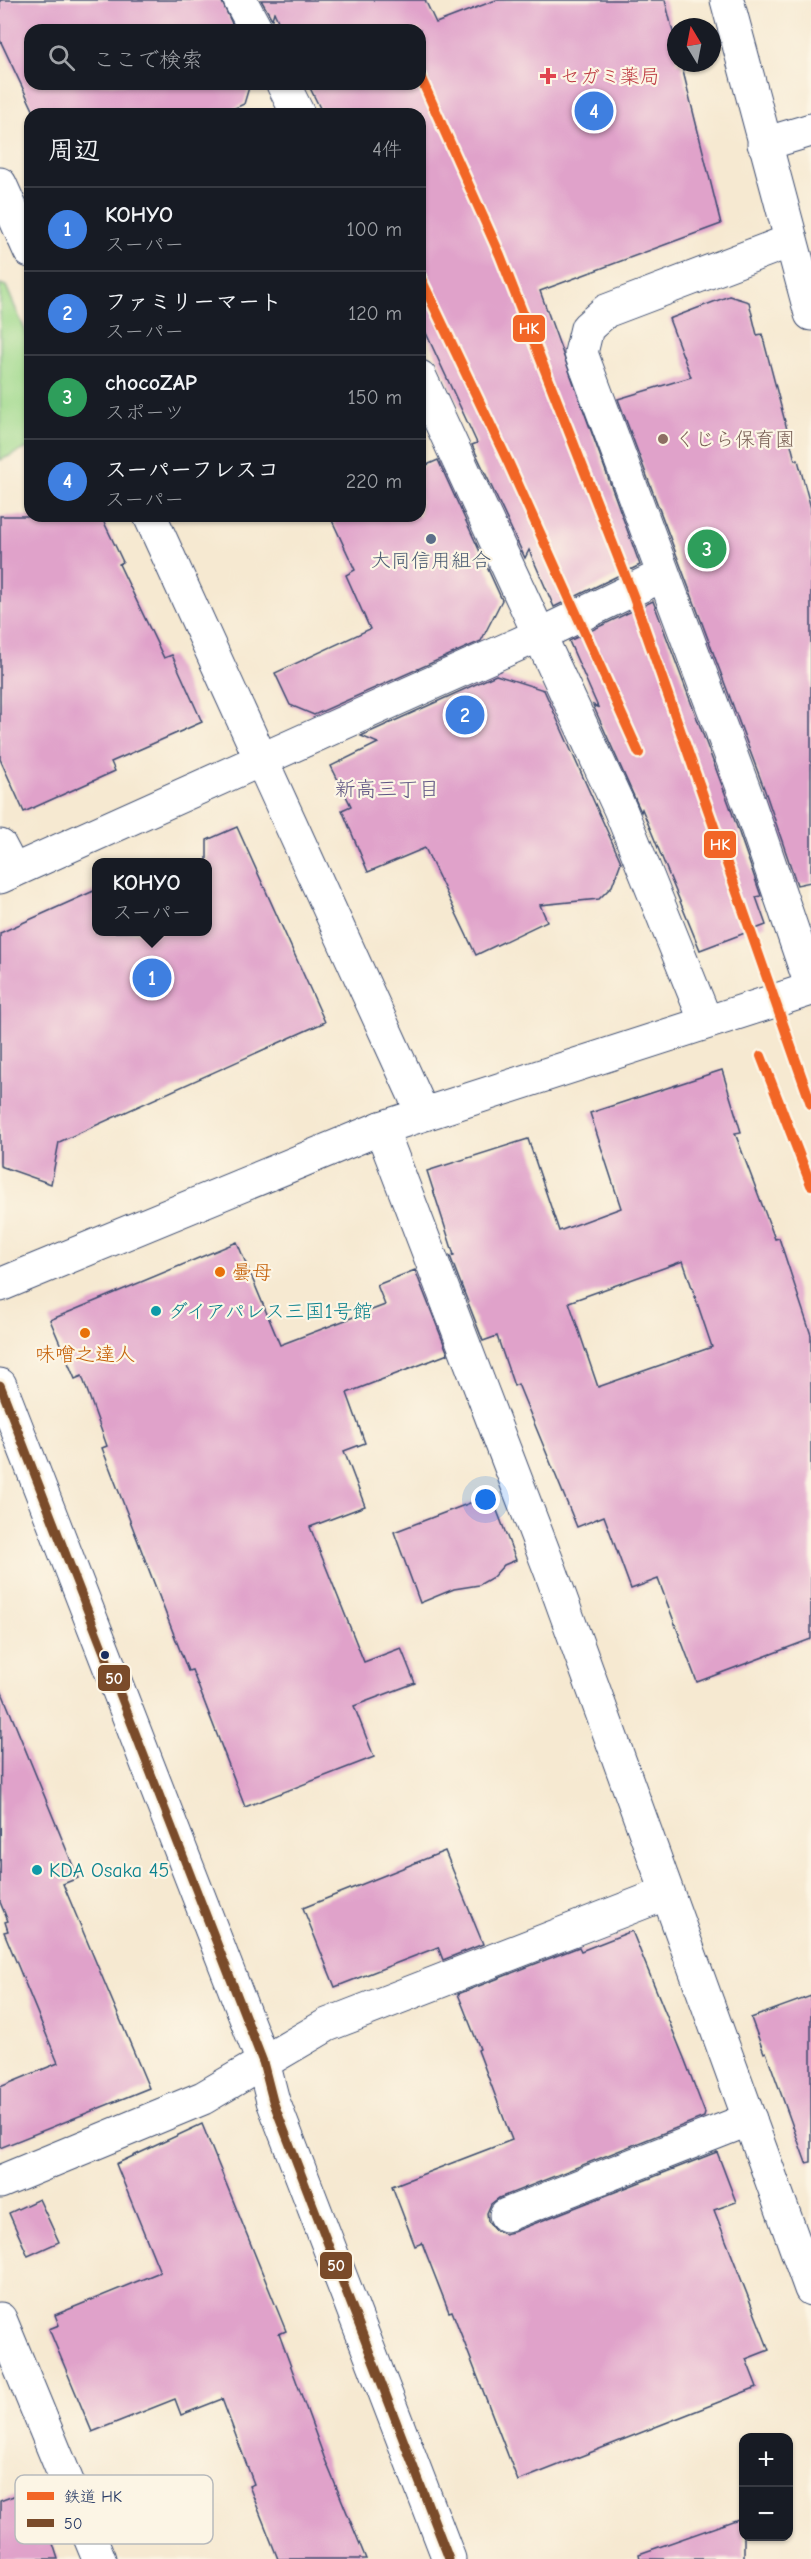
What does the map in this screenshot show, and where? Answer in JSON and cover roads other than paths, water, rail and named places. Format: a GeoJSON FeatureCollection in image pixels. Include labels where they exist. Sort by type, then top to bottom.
{"type":"FeatureCollection","features":[{"type":"Feature","properties":{"kind":"main road"},"geometry":{"type":"LineString","coordinates":[[240,0],[253,24]]}},
{"type":"Feature","properties":{"kind":"main road"},"geometry":{"type":"LineString","coordinates":[[727,0],[810,309]]}},
{"type":"Feature","properties":{"kind":"main road"},"geometry":{"type":"LineString","coordinates":[[764,144],[811,130]]}},
{"type":"Feature","properties":{"kind":"main road"},"geometry":{"type":"LineString","coordinates":[[0,184],[21,244]]}},
{"type":"Feature","properties":{"kind":"main road"},"geometry":{"type":"LineString","coordinates":[[0,1285],[381,1128],[811,987],[747,798],[582,361],[583,335],[592,321],[606,311],[790,241]]}},
{"type":"Feature","properties":{"kind":"main road"},"geometry":{"type":"LineString","coordinates":[[426,390],[620,809],[706,1022]]}},
{"type":"Feature","properties":{"kind":"main road"},"geometry":{"type":"LineString","coordinates":[[153,522],[423,1114]]}},
{"type":"Feature","properties":{"kind":"main road"},"geometry":{"type":"LineString","coordinates":[[4,865],[260,759],[539,635],[663,575]]}},
{"type":"Feature","properties":{"kind":"main road"},"geometry":{"type":"LineString","coordinates":[[381,1128],[551,1572],[811,2289]]}},
{"type":"Feature","properties":{"kind":"main road"},"geometry":{"type":"LineString","coordinates":[[0,1385],[263,2062],[273,2101],[449,2559]]}},
{"type":"Feature","properties":{"kind":"main road"},"geometry":{"type":"LineString","coordinates":[[0,2182],[203,2098],[327,2025],[667,1893]]}},
{"type":"Feature","properties":{"kind":"main road"},"geometry":{"type":"LineString","coordinates":[[506,2215],[750,2119]]}},
{"type":"Feature","properties":{"kind":"main road"},"geometry":{"type":"LineString","coordinates":[[0,2319],[64,2475]]}},
{"type":"Feature","properties":{"kind":"main road"},"geometry":{"type":"LineString","coordinates":[[93,2544],[99,2559]]}},
{"type":"Feature","properties":{"kind":"rail line","name":"HK"},"geometry":{"type":"LineString","coordinates":[[426,89],[500,255],[634,598],[811,1104]]}},
{"type":"Feature","properties":{"kind":"rail line","name":"HK"},"geometry":{"type":"LineString","coordinates":[[426,290],[509,464],[639,753]]}},
{"type":"Feature","properties":{"kind":"rail line","name":"HK"},"geometry":{"type":"LineString","coordinates":[[761,1056],[811,1185]]}},
{"type":"Feature","properties":{"kind":"place","name":"セガミ薬局"},"geometry":{"type":"Point","coordinates":[548,76]}},
{"type":"Feature","properties":{"kind":"place","name":"スーパーフレスコ"},"geometry":{"type":"Point","coordinates":[594,111]}},
{"type":"Feature","properties":{"kind":"place","name":"くじら保育園"},"geometry":{"type":"Point","coordinates":[663,439]}},
{"type":"Feature","properties":{"kind":"place","name":"大同信用組合"},"geometry":{"type":"Point","coordinates":[431,539]}},
{"type":"Feature","properties":{"kind":"place","name":"chocoZAP"},"geometry":{"type":"Point","coordinates":[707,549]}},
{"type":"Feature","properties":{"kind":"place","name":"ファミリーマート"},"geometry":{"type":"Point","coordinates":[465,715]}},
{"type":"Feature","properties":{"kind":"place","name":"KOHYO"},"geometry":{"type":"Point","coordinates":[152,978]}},
{"type":"Feature","properties":{"kind":"place","name":"曇母"},"geometry":{"type":"Point","coordinates":[220,1272]}},
{"type":"Feature","properties":{"kind":"place","name":"ダイアパレス三国1号館"},"geometry":{"type":"Point","coordinates":[156,1311]}},
{"type":"Feature","properties":{"kind":"place","name":"味噌之達人"},"geometry":{"type":"Point","coordinates":[85,1333]}},
{"type":"Feature","properties":{"kind":"place","name":"KDA Osaka 45"},"geometry":{"type":"Point","coordinates":[37,1870]}},
{"type":"Feature","properties":{"kind":"district","name":"新高三丁目"},"geometry":{"type":"Point","coordinates":[387,789]}}]}
